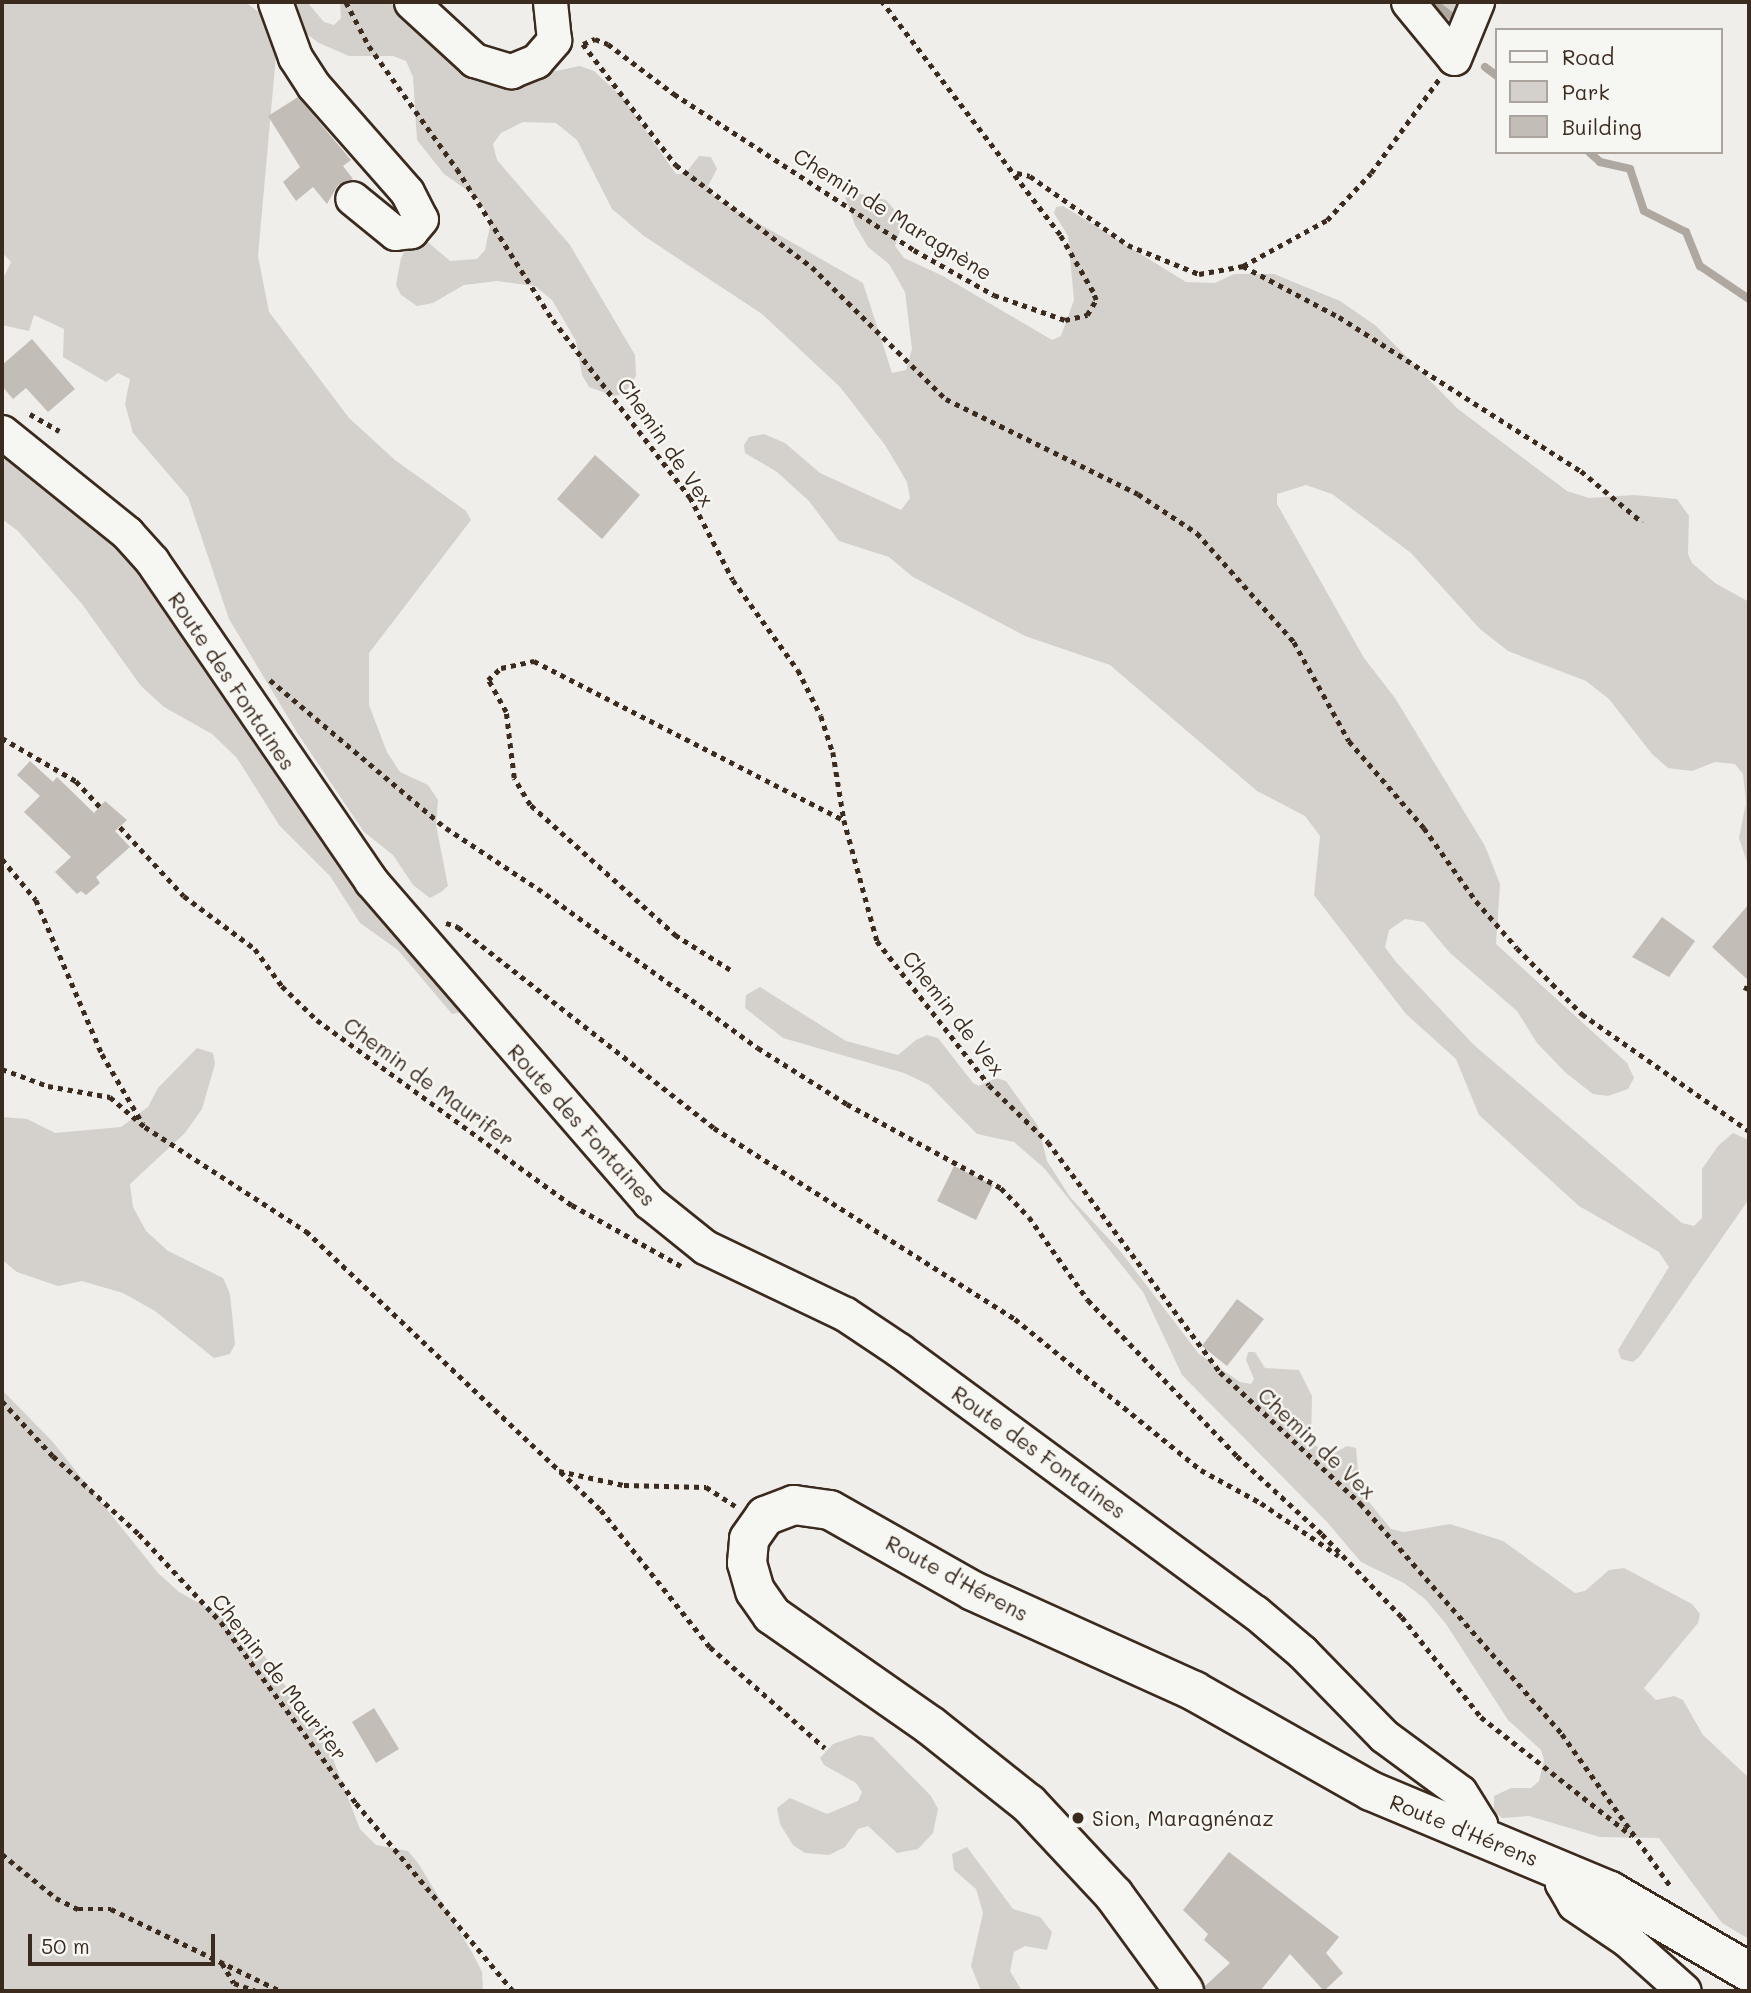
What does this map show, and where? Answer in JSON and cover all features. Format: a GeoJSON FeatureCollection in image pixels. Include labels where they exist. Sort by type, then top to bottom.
{"type":"FeatureCollection","features":[{"type":"Feature","properties":{"kind":"main road","name":"Route d'Hérens"},"geometry":{"type":"LineString","coordinates":[[760,1521],[794,1505],[830,1510],[973,1591],[1138,1662],[1349,1780],[1566,1871],[1672,1923],[1749,1972]]}},
{"type":"Feature","properties":{"kind":"main road"},"geometry":{"type":"LineString","coordinates":[[760,1521],[749,1539],[747,1563],[755,1591],[772,1615],[1011,1787],[1093,1870],[1184,1991]]}},
{"type":"Feature","properties":{"kind":"street"},"geometry":{"type":"LineString","coordinates":[[275,2],[301,66],[407,192],[421,219],[411,231],[395,233],[352,198]]}},
{"type":"Feature","properties":{"kind":"street"},"geometry":{"type":"LineString","coordinates":[[411,2],[474,60],[501,71],[536,61],[563,25]]}},
{"type":"Feature","properties":{"kind":"street"},"geometry":{"type":"LineString","coordinates":[[1408,2],[1454,58],[1477,2]]}},
{"type":"Feature","properties":{"kind":"street","name":"Route des Fontaines"},"geometry":{"type":"LineString","coordinates":[[2,432],[127,533],[152,561],[371,881],[649,1202],[705,1247],[845,1314],[899,1350],[1244,1604],[1302,1652],[1384,1736],[1460,1792],[1480,1824],[1480,1837]]}},
{"type":"Feature","properties":{"kind":"street"},"geometry":{"type":"LineString","coordinates":[[1566,1871],[1562,1884],[1574,1904],[1627,1940],[1684,1991]]}},
{"type":"Feature","properties":{"kind":"path","name":"Chemin de Vex"},"geometry":{"type":"LineString","coordinates":[[346,2],[369,47],[457,169],[553,320],[691,497],[733,580],[798,670],[833,752],[844,820],[877,941],[989,1085],[1048,1142],[1220,1372],[1360,1503],[1446,1598],[1562,1734],[1676,1894]]}},
{"type":"Feature","properties":{"kind":"path","name":"Chemin de Maragnène"},"geometry":{"type":"LineString","coordinates":[[563,25],[608,44],[685,102],[914,250],[994,295],[1065,320],[1087,315],[1096,300],[1060,235],[1016,173],[882,2]]}},
{"type":"Feature","properties":{"kind":"path"},"geometry":{"type":"LineString","coordinates":[[563,25],[676,165],[812,267],[946,399],[1138,494],[1197,533],[1294,642],[1349,741],[1424,828],[1476,901],[1517,948],[1582,1014],[1749,1131]]}},
{"type":"Feature","properties":{"kind":"path"},"geometry":{"type":"LineString","coordinates":[[1016,173],[1030,176],[1128,245],[1199,274],[1242,266],[1327,220],[1371,173],[1454,58]]}},
{"type":"Feature","properties":{"kind":"path"},"geometry":{"type":"LineString","coordinates":[[1242,266],[1339,317],[1581,471],[1642,522]]}},
{"type":"Feature","properties":{"kind":"path"},"geometry":{"type":"LineString","coordinates":[[730,970],[676,936],[530,805],[514,778],[506,712],[488,680],[501,668],[534,661],[844,820]]}},
{"type":"Feature","properties":{"kind":"path"},"geometry":{"type":"LineString","coordinates":[[259,672],[446,828],[546,894],[758,1048],[847,1104],[1001,1188],[1029,1217],[1088,1300],[1237,1456],[1349,1562],[1402,1617],[1481,1717],[1634,1836]]}},
{"type":"Feature","properties":{"kind":"path"},"geometry":{"type":"LineString","coordinates":[[2,738],[76,781],[100,807]]}},
{"type":"Feature","properties":{"kind":"path","name":"Chemin de Maurifer"},"geometry":{"type":"LineString","coordinates":[[120,827],[184,896],[255,949],[282,986],[317,1020],[572,1205],[689,1270]]}},
{"type":"Feature","properties":{"kind":"path"},"geometry":{"type":"LineString","coordinates":[[2,859],[36,900],[97,1043],[145,1127]]}},
{"type":"Feature","properties":{"kind":"path"},"geometry":{"type":"LineString","coordinates":[[435,919],[458,927],[714,1128],[1015,1319],[1201,1470],[1261,1503],[1349,1562]]}},
{"type":"Feature","properties":{"kind":"path"},"geometry":{"type":"LineString","coordinates":[[2,1069],[48,1086],[110,1097],[145,1127],[306,1231],[601,1510],[710,1647],[825,1748]]}},
{"type":"Feature","properties":{"kind":"path","name":"Chemin de Maurifer"},"geometry":{"type":"LineString","coordinates":[[2,1401],[53,1456],[139,1534],[221,1622],[356,1803],[513,1991]]}},
{"type":"Feature","properties":{"kind":"path"},"geometry":{"type":"LineString","coordinates":[[559,1471],[624,1485],[706,1487],[760,1521]]}},
{"type":"Feature","properties":{"kind":"path"},"geometry":{"type":"LineString","coordinates":[[2,1854],[56,1898],[78,1909],[111,1909],[281,1991]]}},
{"type":"Feature","properties":{"kind":"path"},"geometry":{"type":"LineString","coordinates":[[221,1962],[234,1983],[256,1991]]}},
{"type":"Feature","properties":{"kind":"green space"},"geometry":{"type":"Polygon","coordinates":[[[2,2],[245,2],[264,16],[277,44],[258,256],[269,312],[349,418],[395,460],[466,511],[471,520],[369,653],[369,705],[387,752],[400,772],[428,785],[438,800],[436,825],[448,886],[430,898],[413,885],[393,855],[364,832],[298,734],[229,619],[188,497],[133,433],[125,404],[130,379],[118,373],[106,382],[63,357],[64,329],[34,315],[29,331],[2,325],[2,281],[11,262],[2,252],[2,2]]]}},
{"type":"Feature","properties":{"kind":"green space"},"geometry":{"type":"Polygon","coordinates":[[[287,2],[307,2],[324,22],[334,25],[341,18],[340,2],[389,2],[421,26],[537,75],[580,66],[594,71],[623,98],[676,174],[685,174],[699,156],[711,157],[717,169],[708,186],[716,199],[863,283],[892,373],[906,370],[912,349],[905,292],[889,264],[868,247],[855,225],[845,197],[849,191],[886,200],[898,214],[901,227],[895,246],[904,258],[943,276],[1052,340],[1061,336],[1074,300],[1068,236],[1054,213],[1056,207],[1063,206],[1186,282],[1215,283],[1234,274],[1274,274],[1340,301],[1375,325],[1458,409],[1567,491],[1589,498],[1634,495],[1677,499],[1689,516],[1688,554],[1692,563],[1715,583],[1749,602],[1749,868],[1739,838],[1746,803],[1743,774],[1735,764],[1715,762],[1692,771],[1668,768],[1652,754],[1609,699],[1586,681],[1508,651],[1480,629],[1411,553],[1332,494],[1306,485],[1277,494],[1277,504],[1364,658],[1395,698],[1485,846],[1500,884],[1496,944],[1627,1063],[1634,1078],[1628,1089],[1608,1096],[1593,1094],[1566,1073],[1537,1043],[1517,1011],[1450,953],[1424,922],[1405,919],[1389,930],[1385,947],[1474,1045],[1682,1223],[1694,1226],[1702,1218],[1702,1169],[1718,1146],[1733,1133],[1749,1140],[1749,1199],[1640,1356],[1633,1362],[1621,1359],[1618,1350],[1669,1267],[1659,1252],[1579,1206],[1479,1115],[1456,1059],[1406,1014],[1314,895],[1320,836],[1305,816],[1257,791],[1110,665],[1025,636],[913,577],[889,557],[839,541],[809,501],[777,472],[745,453],[744,445],[749,437],[764,434],[785,443],[820,473],[901,510],[910,498],[907,482],[885,445],[840,387],[762,314],[644,236],[612,209],[577,140],[556,123],[523,122],[501,133],[493,144],[497,160],[570,245],[635,355],[636,376],[624,394],[614,396],[589,387],[582,375],[576,341],[552,300],[535,286],[497,281],[464,285],[433,303],[417,306],[401,295],[396,285],[401,258],[411,240],[423,238],[450,261],[477,259],[485,250],[491,221],[477,197],[444,174],[417,140],[413,77],[406,61],[393,56],[349,56],[319,43],[296,26],[287,2]]]}},
{"type":"Feature","properties":{"kind":"green space"},"geometry":{"type":"Polygon","coordinates":[[[1418,2],[1464,2],[1451,25],[1438,23],[1418,2]]]}},
{"type":"Feature","properties":{"kind":"green space"},"geometry":{"type":"Polygon","coordinates":[[[2,452],[125,552],[464,1005],[461,1012],[452,1014],[398,950],[360,923],[330,876],[279,825],[237,758],[212,734],[164,707],[141,686],[82,604],[18,531],[2,519],[2,452]]]}},
{"type":"Feature","properties":{"kind":"green space"},"geometry":{"type":"Polygon","coordinates":[[[760,987],[846,1041],[898,1055],[916,1040],[927,1035],[938,1038],[973,1083],[979,1086],[996,1078],[1006,1081],[1038,1126],[1047,1161],[1070,1197],[1121,1252],[1199,1354],[1240,1382],[1251,1384],[1254,1379],[1246,1360],[1248,1352],[1255,1352],[1265,1368],[1299,1370],[1312,1396],[1311,1443],[1331,1455],[1347,1446],[1356,1448],[1360,1491],[1391,1529],[1404,1532],[1450,1524],[1503,1541],[1575,1593],[1585,1591],[1609,1570],[1624,1568],[1692,1604],[1700,1614],[1698,1623],[1644,1688],[1656,1700],[1674,1696],[1683,1700],[1703,1735],[1749,1778],[1749,1939],[1722,1923],[1659,1838],[1600,1837],[1529,1816],[1502,1818],[1494,1811],[1494,1796],[1511,1788],[1531,1788],[1539,1781],[1544,1760],[1541,1750],[1508,1720],[1446,1624],[1425,1599],[1404,1583],[1361,1562],[1327,1522],[1182,1375],[1143,1292],[1044,1168],[1014,1142],[977,1134],[929,1085],[904,1073],[783,1038],[745,1008],[746,995],[760,987]]]}},
{"type":"Feature","properties":{"kind":"green space"},"geometry":{"type":"Polygon","coordinates":[[[197,1048],[213,1053],[215,1064],[202,1109],[185,1133],[130,1184],[133,1207],[146,1231],[168,1251],[223,1278],[230,1294],[235,1344],[230,1354],[214,1358],[155,1311],[123,1293],[82,1281],[58,1286],[17,1272],[2,1260],[2,1117],[27,1119],[55,1133],[121,1127],[148,1107],[158,1088],[197,1048]]]}},
{"type":"Feature","properties":{"kind":"green space"},"geometry":{"type":"Polygon","coordinates":[[[2,1390],[52,1441],[158,1573],[179,1592],[235,1623],[261,1651],[328,1746],[360,1829],[376,1845],[408,1851],[418,1863],[473,1954],[482,1972],[483,1991],[2,1991],[2,1390]]]}},
{"type":"Feature","properties":{"kind":"green space"},"geometry":{"type":"Polygon","coordinates":[[[859,1735],[873,1737],[931,1796],[938,1809],[933,1833],[918,1849],[897,1853],[868,1826],[858,1829],[845,1847],[829,1855],[805,1853],[793,1845],[780,1824],[777,1808],[790,1798],[827,1814],[858,1801],[862,1792],[856,1783],[824,1765],[820,1758],[833,1744],[859,1735]]]}},
{"type":"Feature","properties":{"kind":"green space"},"geometry":{"type":"Polygon","coordinates":[[[967,1847],[1013,1909],[1040,1917],[1052,1932],[1047,1950],[1025,1946],[1014,1952],[1010,1971],[1022,1991],[981,1991],[971,1966],[983,1913],[976,1889],[954,1870],[952,1854],[967,1847]]]}},
{"type":"Feature","properties":{"kind":"building"},"geometry":{"type":"Polygon","coordinates":[[[298,97],[351,160],[343,166],[353,179],[338,185],[327,204],[313,187],[296,201],[283,182],[300,167],[268,116],[298,97]]]}},
{"type":"Feature","properties":{"kind":"building"},"geometry":{"type":"Polygon","coordinates":[[[32,339],[75,389],[48,412],[26,388],[13,399],[2,386],[2,365],[32,339]]]}},
{"type":"Feature","properties":{"kind":"building"},"geometry":{"type":"Polygon","coordinates":[[[595,455],[640,495],[602,539],[557,499],[595,455]]]}},
{"type":"Feature","properties":{"kind":"building"},"geometry":{"type":"Polygon","coordinates":[[[30,761],[53,782],[57,777],[94,813],[105,801],[127,820],[115,831],[130,847],[96,877],[100,883],[86,895],[81,891],[77,894],[55,872],[71,857],[24,812],[40,796],[17,775],[30,761]]]}},
{"type":"Feature","properties":{"kind":"building"},"geometry":{"type":"Polygon","coordinates":[[[1749,904],[1749,981],[1712,947],[1749,904]]]}},
{"type":"Feature","properties":{"kind":"building"},"geometry":{"type":"Polygon","coordinates":[[[1662,917],[1695,941],[1669,977],[1632,957],[1662,917]]]}},
{"type":"Feature","properties":{"kind":"building"},"geometry":{"type":"Polygon","coordinates":[[[954,1166],[993,1185],[976,1220],[937,1201],[954,1166]]]}},
{"type":"Feature","properties":{"kind":"building"},"geometry":{"type":"Polygon","coordinates":[[[1237,1299],[1264,1319],[1227,1366],[1202,1346],[1237,1299]]]}},
{"type":"Feature","properties":{"kind":"building"},"geometry":{"type":"Polygon","coordinates":[[[374,1708],[399,1749],[376,1763],[352,1722],[374,1708]]]}},
{"type":"Feature","properties":{"kind":"building"},"geometry":{"type":"Polygon","coordinates":[[[1229,1852],[1339,1937],[1326,1953],[1343,1973],[1324,1991],[1290,1954],[1260,1991],[1205,1991],[1205,1986],[1230,1963],[1204,1940],[1208,1934],[1183,1910],[1229,1852]]]}},
{"type":"Feature","properties":{"kind":"waterway"},"geometry":{"type":"LineString","coordinates":[[1433,2],[1451,16]]}},
{"type":"Feature","properties":{"kind":"waterway"},"geometry":{"type":"LineString","coordinates":[[1485,67],[1496,75]]}},
{"type":"Feature","properties":{"kind":"waterway"},"geometry":{"type":"LineString","coordinates":[[1591,154],[1600,162],[1630,169],[1644,211],[1686,232],[1700,266],[1749,299]]}},
{"type":"Feature","properties":{"kind":"place","name":"Sion, Maragnénaz"},"geometry":{"type":"Point","coordinates":[1078,1818]}}]}
